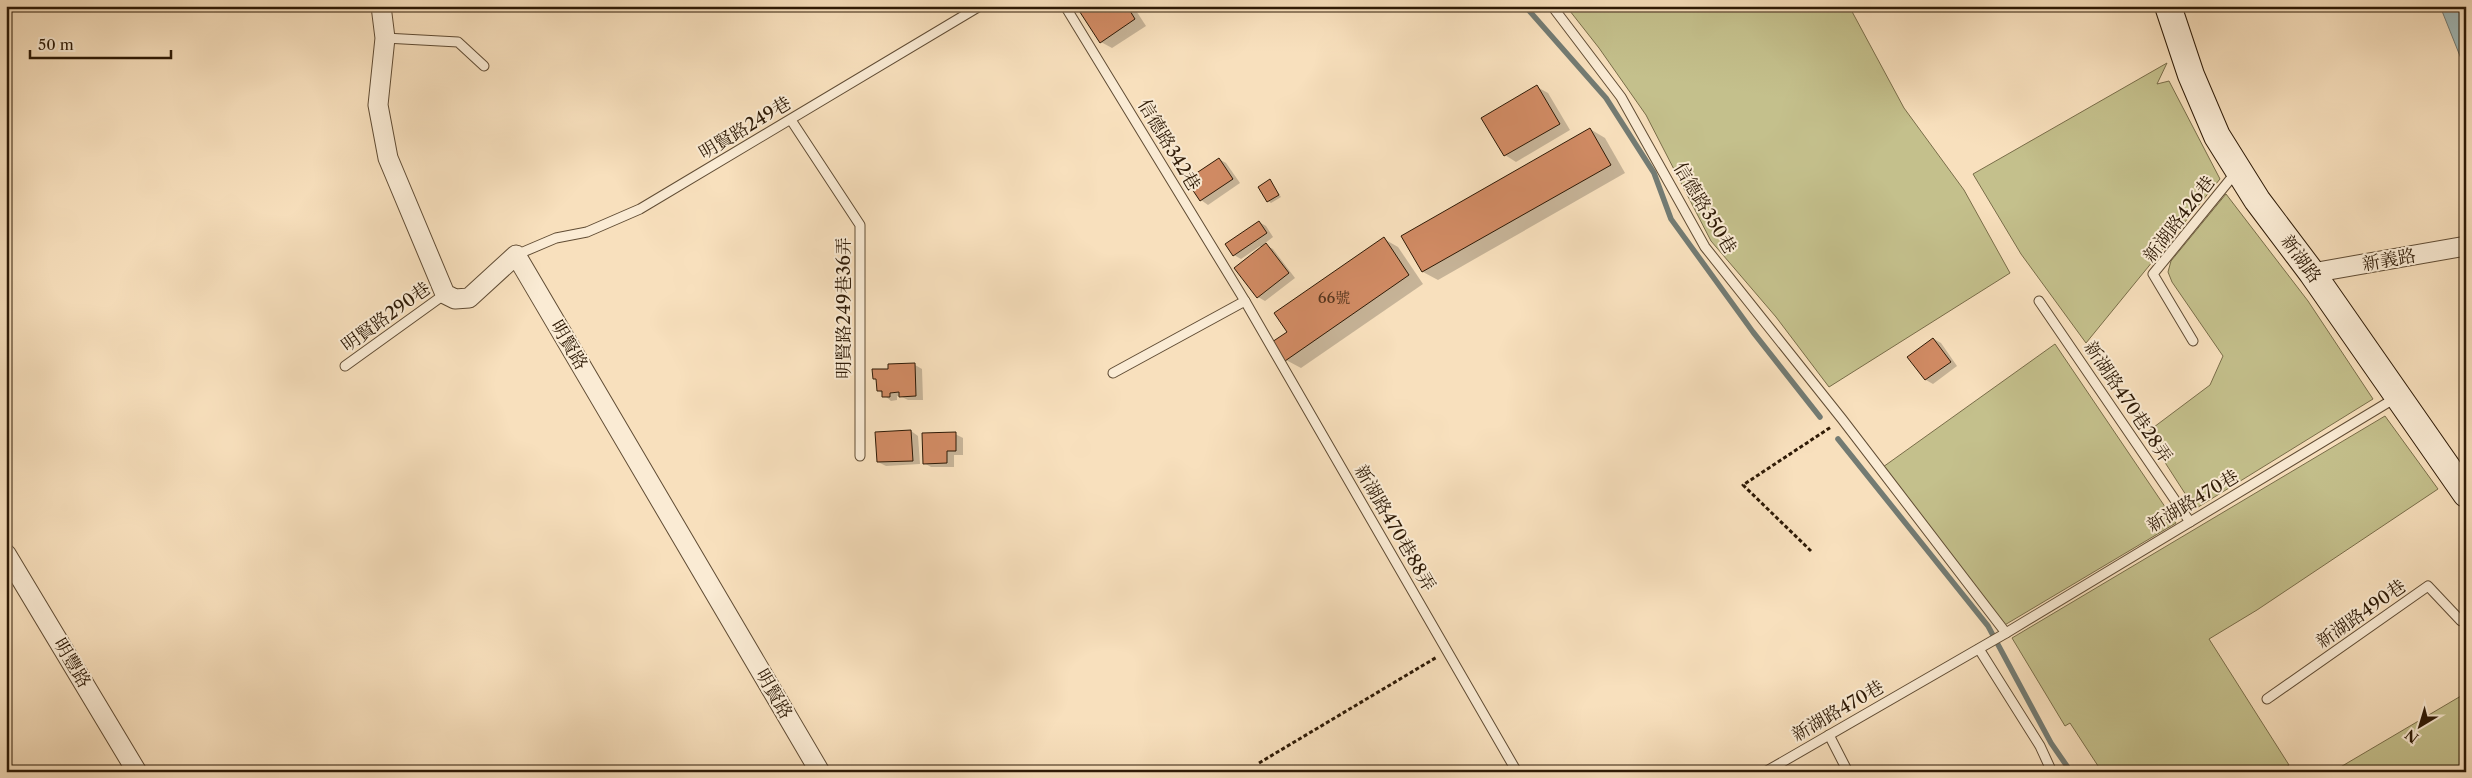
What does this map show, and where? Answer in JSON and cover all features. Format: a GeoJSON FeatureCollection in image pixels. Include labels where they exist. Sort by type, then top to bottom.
{"type":"FeatureCollection","features":[{"type":"Feature","properties":{"kind":"street"},"geometry":{"type":"LineString","coordinates":[[381,6],[384,38],[378,105],[388,158],[445,294],[455,299],[469,298],[516,255]]}},
{"type":"Feature","properties":{"kind":"street","name":"新湖路"},"geometry":{"type":"LineString","coordinates":[[2168,6],[2191,74],[2217,136],[2257,200],[2312,273],[2466,494]]}},
{"type":"Feature","properties":{"kind":"street","name":"新義路"},"geometry":{"type":"LineString","coordinates":[[2312,273],[2466,246]]}},
{"type":"Feature","properties":{"kind":"street","name":"明賢路"},"geometry":{"type":"LineString","coordinates":[[516,255],[820,772]]}},
{"type":"Feature","properties":{"kind":"street","name":"明豐路"},"geometry":{"type":"LineString","coordinates":[[6,554],[137,772]]}},
{"type":"Feature","properties":{"kind":"lane","name":"明賢路249巷"},"geometry":{"type":"LineString","coordinates":[[516,255],[556,238],[587,232],[640,209],[980,6]]}},
{"type":"Feature","properties":{"kind":"lane","name":"信德路342巷"},"geometry":{"type":"LineString","coordinates":[[1065,6],[1245,301]]}},
{"type":"Feature","properties":{"kind":"lane","name":"信德路350巷"},"geometry":{"type":"LineString","coordinates":[[1552,6],[1621,97],[1705,247],[1842,419],[2006,633]]}},
{"type":"Feature","properties":{"kind":"lane"},"geometry":{"type":"LineString","coordinates":[[384,38],[458,42],[484,66]]}},
{"type":"Feature","properties":{"kind":"lane","name":"明賢路249巷36弄"},"geometry":{"type":"LineString","coordinates":[[791,120],[860,225],[860,456]]}},
{"type":"Feature","properties":{"kind":"lane","name":"新湖路426巷"},"geometry":{"type":"LineString","coordinates":[[2193,341],[2154,274],[2238,169]]}},
{"type":"Feature","properties":{"kind":"lane","name":"明賢路290巷"},"geometry":{"type":"LineString","coordinates":[[345,366],[445,294]]}},
{"type":"Feature","properties":{"kind":"lane"},"geometry":{"type":"LineString","coordinates":[[1113,373],[1245,301]]}},
{"type":"Feature","properties":{"kind":"lane","name":"新湖路470巷88弄"},"geometry":{"type":"LineString","coordinates":[[1245,301],[1517,772]]}},
{"type":"Feature","properties":{"kind":"lane","name":"新湖路470巷28弄"},"geometry":{"type":"LineString","coordinates":[[2039,301],[2190,522]]}},
{"type":"Feature","properties":{"kind":"lane","name":"新湖路470巷"},"geometry":{"type":"LineString","coordinates":[[1765,772],[2006,633],[2397,397]]}},
{"type":"Feature","properties":{"kind":"lane","name":"新湖路490巷"},"geometry":{"type":"LineString","coordinates":[[2267,699],[2428,586],[2461,621],[2466,616]]}},
{"type":"Feature","properties":{"kind":"lane"},"geometry":{"type":"LineString","coordinates":[[1979,649],[2040,746],[2052,772]]}},
{"type":"Feature","properties":{"kind":"lane"},"geometry":{"type":"LineString","coordinates":[[1829,735],[1848,772]]}},
{"type":"Feature","properties":{"kind":"path"},"geometry":{"type":"LineString","coordinates":[[1811,551],[1743,485],[1842,419]]}},
{"type":"Feature","properties":{"kind":"path"},"geometry":{"type":"LineString","coordinates":[[1259,762],[1448,651]]}},
{"type":"Feature","properties":{"kind":"shaded area"},"geometry":{"type":"Polygon","coordinates":[[[1566,6],[1849,6],[1904,108],[1964,190],[2010,273],[1829,387],[1776,317],[1711,241],[1646,115],[1599,48],[1566,6]]]}},
{"type":"Feature","properties":{"kind":"shaded area"},"geometry":{"type":"Polygon","coordinates":[[[2167,63],[2157,84],[2169,81],[2220,179],[2086,343],[2021,254],[1973,174],[2167,63]]]}},
{"type":"Feature","properties":{"kind":"shaded area"},"geometry":{"type":"Polygon","coordinates":[[[2226,194],[2308,301],[2373,399],[2195,509],[2146,433],[2210,385],[2223,356],[2172,282],[2168,272],[2171,261],[2226,194]]]}},
{"type":"Feature","properties":{"kind":"shaded area"},"geometry":{"type":"Polygon","coordinates":[[[2055,344],[2176,523],[2003,626],[1883,467],[2055,344]]]}},
{"type":"Feature","properties":{"kind":"shaded area"},"geometry":{"type":"Polygon","coordinates":[[[2385,416],[2438,489],[2257,610],[2209,639],[2289,765],[2279,772],[2102,772],[2070,723],[2065,726],[2012,638],[2385,416]]]}},
{"type":"Feature","properties":{"kind":"shaded area"},"geometry":{"type":"Polygon","coordinates":[[[2466,693],[2466,772],[2332,772],[2466,693]]]}},
{"type":"Feature","properties":{"kind":"water"},"geometry":{"type":"Polygon","coordinates":[[[2440,6],[2466,6],[2466,71],[2440,6]]]}},
{"type":"Feature","properties":{"kind":"building"},"geometry":{"type":"Polygon","coordinates":[[[1076,6],[1127,6],[1135,19],[1100,43],[1076,6]]]}},
{"type":"Feature","properties":{"kind":"building"},"geometry":{"type":"Polygon","coordinates":[[[1537,85],[1560,124],[1504,156],[1481,118],[1537,85]]]}},
{"type":"Feature","properties":{"kind":"building"},"geometry":{"type":"Polygon","coordinates":[[[1590,128],[1611,165],[1422,272],[1401,236],[1590,128]]]}},
{"type":"Feature","properties":{"kind":"building"},"geometry":{"type":"Polygon","coordinates":[[[1219,158],[1233,179],[1200,201],[1186,180],[1219,158]]]}},
{"type":"Feature","properties":{"kind":"building"},"geometry":{"type":"Polygon","coordinates":[[[1270,179],[1279,195],[1267,202],[1258,187],[1270,179]]]}},
{"type":"Feature","properties":{"kind":"building"},"geometry":{"type":"Polygon","coordinates":[[[1259,221],[1267,233],[1233,256],[1225,244],[1259,221]]]}},
{"type":"Feature","properties":{"kind":"building"},"geometry":{"type":"Polygon","coordinates":[[[1384,237],[1409,275],[1285,361],[1272,342],[1287,332],[1274,313],[1384,237]]]}},
{"type":"Feature","properties":{"kind":"building"},"geometry":{"type":"Polygon","coordinates":[[[1266,243],[1289,273],[1257,298],[1234,268],[1266,243]]]}},
{"type":"Feature","properties":{"kind":"building"},"geometry":{"type":"Polygon","coordinates":[[[1933,338],[1951,362],[1925,380],[1907,357],[1933,338]]]}},
{"type":"Feature","properties":{"kind":"building"},"geometry":{"type":"Polygon","coordinates":[[[915,363],[916,396],[899,397],[899,392],[890,393],[890,397],[882,397],[882,391],[877,391],[876,379],[873,379],[872,369],[888,369],[888,364],[915,363]]]}},
{"type":"Feature","properties":{"kind":"building"},"geometry":{"type":"Polygon","coordinates":[[[911,430],[913,461],[877,462],[875,432],[911,430]]]}},
{"type":"Feature","properties":{"kind":"building"},"geometry":{"type":"Polygon","coordinates":[[[956,432],[956,451],[947,451],[947,463],[923,464],[922,433],[956,432]]]}},
{"type":"Feature","properties":{"kind":"waterway"},"geometry":{"type":"LineString","coordinates":[[1525,6],[1606,98],[1654,173],[1671,219],[1753,332],[1820,417]]}},
{"type":"Feature","properties":{"kind":"waterway"},"geometry":{"type":"LineString","coordinates":[[1838,439],[1988,626],[2051,743],[2071,772]]}}]}
